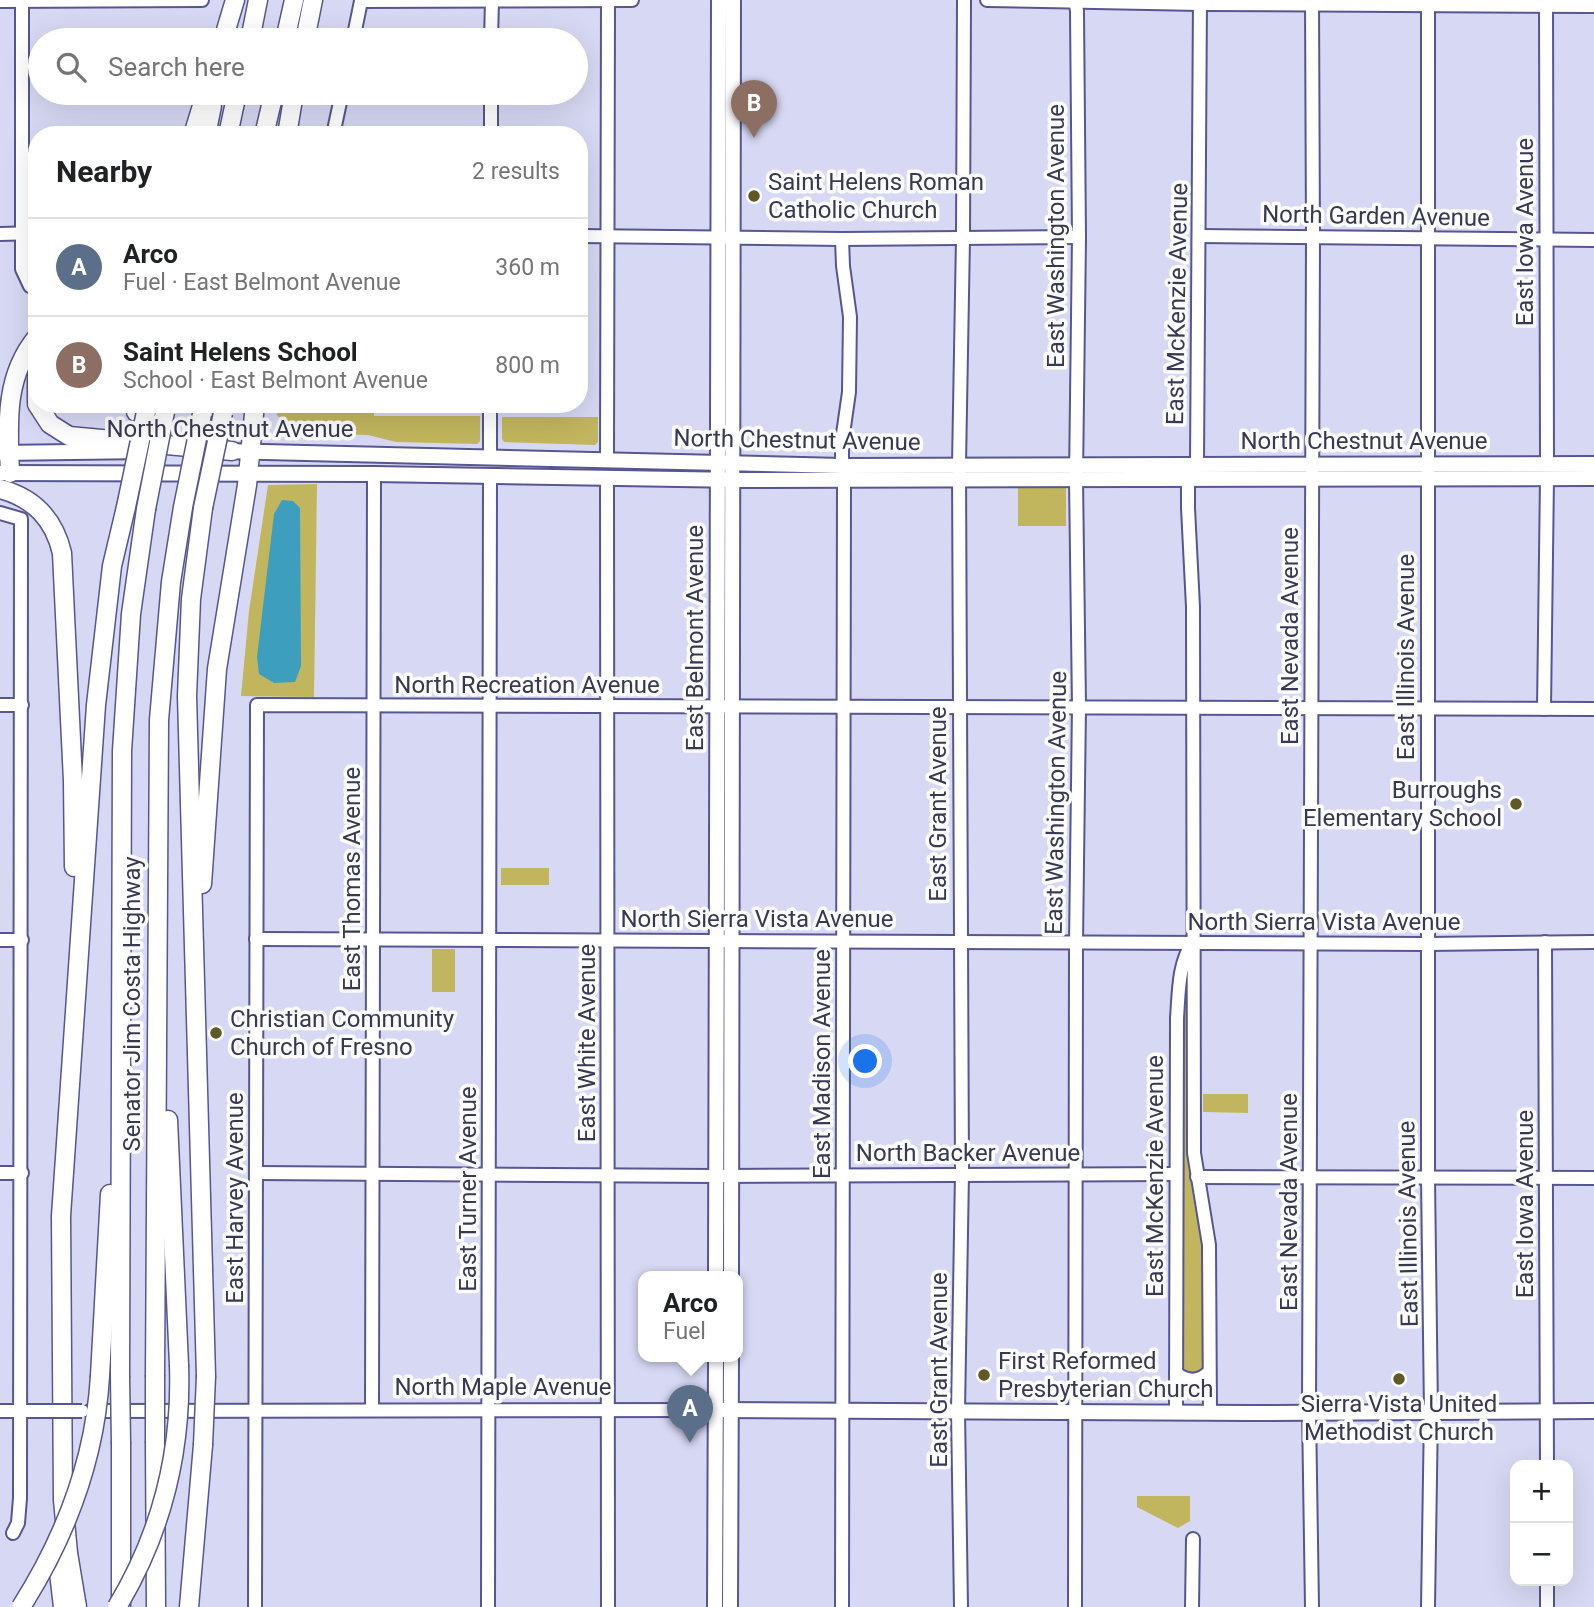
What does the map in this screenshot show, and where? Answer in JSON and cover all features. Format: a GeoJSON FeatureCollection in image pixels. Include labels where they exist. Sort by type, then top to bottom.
{"type":"FeatureCollection","features":[{"type":"Feature","properties":{"kind":"highway"},"geometry":{"type":"LineString","coordinates":[[227,28],[236,0]]}},
{"type":"Feature","properties":{"kind":"highway"},"geometry":{"type":"LineString","coordinates":[[230,28],[236,0]]}},
{"type":"Feature","properties":{"kind":"highway"},"geometry":{"type":"LineString","coordinates":[[252,28],[258,0]]}},
{"type":"Feature","properties":{"kind":"highway"},"geometry":{"type":"LineString","coordinates":[[288,28],[294,0]]}},
{"type":"Feature","properties":{"kind":"highway"},"geometry":{"type":"LineString","coordinates":[[307,28],[313,0]]}},
{"type":"Feature","properties":{"kind":"highway"},"geometry":{"type":"LineString","coordinates":[[196,126],[202,105]]}},
{"type":"Feature","properties":{"kind":"highway"},"geometry":{"type":"LineString","coordinates":[[208,126],[212,105]]}},
{"type":"Feature","properties":{"kind":"highway"},"geometry":{"type":"LineString","coordinates":[[230,126],[234,105]]}},
{"type":"Feature","properties":{"kind":"highway"},"geometry":{"type":"LineString","coordinates":[[266,126],[271,105]]}},
{"type":"Feature","properties":{"kind":"highway"},"geometry":{"type":"LineString","coordinates":[[287,126],[292,105]]}},
{"type":"Feature","properties":{"kind":"highway"},"geometry":{"type":"LineString","coordinates":[[5,473],[4,453],[12,385],[20,362],[28,350]]}},
{"type":"Feature","properties":{"kind":"highway"},"geometry":{"type":"LineString","coordinates":[[43,413],[50,424],[69,436],[242,451]]}},
{"type":"Feature","properties":{"kind":"highway"},"geometry":{"type":"LineString","coordinates":[[77,1607],[65,1528],[61,1382],[61,1216],[96,705],[112,566],[140,413]]}},
{"type":"Feature","properties":{"kind":"highway","name":"Senator Jim Costa Highway"},"geometry":{"type":"LineString","coordinates":[[119,1607],[124,706],[131,614],[146,509],[165,413]]}},
{"type":"Feature","properties":{"kind":"highway","name":"Senator Jim Costa Highway"},"geometry":{"type":"LineString","coordinates":[[156,1607],[159,720],[170,595],[183,507],[202,413]]}},
{"type":"Feature","properties":{"kind":"highway"},"geometry":{"type":"LineString","coordinates":[[197,1607],[206,1376],[187,696],[191,599],[203,508],[223,413]]}},
{"type":"Feature","properties":{"kind":"highway"},"geometry":{"type":"LineString","coordinates":[[196,986],[215,682],[248,473],[242,451],[253,413]]}},
{"type":"Feature","properties":{"kind":"highway"},"geometry":{"type":"LineString","coordinates":[[0,489],[17,494],[34,504],[55,531],[62,553],[74,852],[69,1083]]}},
{"type":"Feature","properties":{"kind":"highway"},"geometry":{"type":"LineString","coordinates":[[21,1607],[52,1556],[82,1482],[94,1431],[100,1376],[121,988]]}},
{"type":"Feature","properties":{"kind":"highway"},"geometry":{"type":"LineString","coordinates":[[119,1607],[154,1533],[170,1477],[179,1412],[168,1118],[158,988]]}},
{"type":"Feature","properties":{"kind":"highway"},"geometry":{"type":"LineString","coordinates":[[61,1382],[55,1508],[63,1607]]}},
{"type":"Feature","properties":{"kind":"highway"},"geometry":{"type":"LineString","coordinates":[[189,1607],[203,1445]]}},
{"type":"Feature","properties":{"kind":"main road","name":"East Belmont Avenue"},"geometry":{"type":"LineString","coordinates":[[719,0],[726,236]]}},
{"type":"Feature","properties":{"kind":"main road","name":"East Belmont Avenue"},"geometry":{"type":"LineString","coordinates":[[731,1271],[724,1175],[724,941],[726,236],[733,0]]}},
{"type":"Feature","properties":{"kind":"main road","name":"North Chestnut Avenue"},"geometry":{"type":"LineString","coordinates":[[4,453],[242,451],[490,456],[725,462],[843,473]]}},
{"type":"Feature","properties":{"kind":"main road"},"geometry":{"type":"LineString","coordinates":[[490,476],[495,469],[506,466],[570,467],[607,459]]}},
{"type":"Feature","properties":{"kind":"main road","name":"North Chestnut Avenue"},"geometry":{"type":"LineString","coordinates":[[1427,471],[1488,478],[1502,472],[1547,471],[1594,464]]}},
{"type":"Feature","properties":{"kind":"main road","name":"North Chestnut Avenue"},"geometry":{"type":"LineString","coordinates":[[5,473],[374,474],[725,480],[843,473],[1547,471],[1594,478]]}},
{"type":"Feature","properties":{"kind":"main road","name":"East Belmont Avenue"},"geometry":{"type":"LineString","coordinates":[[716,1271],[724,1175]]}},
{"type":"Feature","properties":{"kind":"main road"},"geometry":{"type":"LineString","coordinates":[[717,1362],[723,1410],[730,1607]]}},
{"type":"Feature","properties":{"kind":"main road"},"geometry":{"type":"LineString","coordinates":[[715,1607],[723,1410],[730,1362]]}},
{"type":"Feature","properties":{"kind":"main road","name":"North Maple Avenue"},"geometry":{"type":"LineString","coordinates":[[723,1410],[1210,1413],[1594,1411]]}},
{"type":"Feature","properties":{"kind":"street"},"geometry":{"type":"LineString","coordinates":[[0,1],[202,0]]}},
{"type":"Feature","properties":{"kind":"street"},"geometry":{"type":"LineString","coordinates":[[607,459],[608,0]]}},
{"type":"Feature","properties":{"kind":"street"},"geometry":{"type":"LineString","coordinates":[[355,28],[361,1],[632,0]]}},
{"type":"Feature","properties":{"kind":"street","name":"East Grant Avenue"},"geometry":{"type":"LineString","coordinates":[[961,1607],[958,1411],[962,1173],[959,472],[964,0]]}},
{"type":"Feature","properties":{"kind":"street"},"geometry":{"type":"LineString","coordinates":[[987,0],[1546,3],[1594,6]]}},
{"type":"Feature","properties":{"kind":"street"},"geometry":{"type":"LineString","coordinates":[[22,1],[22,269],[28,282]]}},
{"type":"Feature","properties":{"kind":"street"},"geometry":{"type":"LineString","coordinates":[[491,28],[492,1]]}},
{"type":"Feature","properties":{"kind":"street","name":"East Washington Avenue"},"geometry":{"type":"LineString","coordinates":[[1075,1],[1079,237],[1076,471],[1079,706],[1075,1607]]}},
{"type":"Feature","properties":{"kind":"street","name":"East McKenzie Avenue"},"geometry":{"type":"LineString","coordinates":[[1200,2],[1194,471],[1188,485],[1188,508],[1193,607],[1195,1153],[1196,1177],[1209,1245],[1210,1413]]}},
{"type":"Feature","properties":{"kind":"street","name":"East Nevada Avenue"},"geometry":{"type":"LineString","coordinates":[[1312,2],[1309,1411],[1312,1607]]}},
{"type":"Feature","properties":{"kind":"street","name":"East Illinois Avenue"},"geometry":{"type":"LineString","coordinates":[[1428,2],[1427,709],[1431,1412],[1428,1607]]}},
{"type":"Feature","properties":{"kind":"street","name":"East Iowa Avenue"},"geometry":{"type":"LineString","coordinates":[[1544,709],[1547,471],[1546,3]]}},
{"type":"Feature","properties":{"kind":"street"},"geometry":{"type":"LineString","coordinates":[[335,126],[339,105]]}},
{"type":"Feature","properties":{"kind":"street"},"geometry":{"type":"LineString","coordinates":[[491,105],[491,126]]}},
{"type":"Feature","properties":{"kind":"street"},"geometry":{"type":"LineString","coordinates":[[0,234],[28,233]]}},
{"type":"Feature","properties":{"kind":"street"},"geometry":{"type":"LineString","coordinates":[[588,236],[842,239],[1079,237]]}},
{"type":"Feature","properties":{"kind":"street","name":"North Garden Avenue"},"geometry":{"type":"LineString","coordinates":[[1199,236],[1594,240]]}},
{"type":"Feature","properties":{"kind":"street","name":"East Madison Avenue"},"geometry":{"type":"LineString","coordinates":[[842,239],[850,317],[849,392],[842,441],[842,1607]]}},
{"type":"Feature","properties":{"kind":"street"},"geometry":{"type":"LineString","coordinates":[[490,413],[490,456]]}},
{"type":"Feature","properties":{"kind":"street","name":"East Thomas Avenue"},"geometry":{"type":"LineString","coordinates":[[372,1410],[374,474]]}},
{"type":"Feature","properties":{"kind":"street","name":"East Turner Avenue"},"geometry":{"type":"LineString","coordinates":[[488,1607],[490,476]]}},
{"type":"Feature","properties":{"kind":"street","name":"East White Avenue"},"geometry":{"type":"LineString","coordinates":[[607,479],[608,1607]]}},
{"type":"Feature","properties":{"kind":"street"},"geometry":{"type":"LineString","coordinates":[[0,513],[21,519],[20,1513],[13,1533]]}},
{"type":"Feature","properties":{"kind":"street"},"geometry":{"type":"LineString","coordinates":[[0,705],[22,705]]}},
{"type":"Feature","properties":{"kind":"street","name":"North Recreation Avenue"},"geometry":{"type":"LineString","coordinates":[[257,705],[1594,709]]}},
{"type":"Feature","properties":{"kind":"street","name":"East Harvey Avenue"},"geometry":{"type":"LineString","coordinates":[[255,1607],[257,705]]}},
{"type":"Feature","properties":{"kind":"street","name":"North Sierra Vista Avenue"},"geometry":{"type":"LineString","coordinates":[[256,939],[1428,944],[1594,942]]}},
{"type":"Feature","properties":{"kind":"street"},"geometry":{"type":"LineString","coordinates":[[0,940],[22,940]]}},
{"type":"Feature","properties":{"kind":"street","name":"East McKenzie Avenue"},"geometry":{"type":"LineString","coordinates":[[1176,1412],[1177,1018],[1183,963],[1185,954],[1193,943]]}},
{"type":"Feature","properties":{"kind":"street","name":"East Iowa Avenue"},"geometry":{"type":"LineString","coordinates":[[1545,943],[1547,1460]]}},
{"type":"Feature","properties":{"kind":"street"},"geometry":{"type":"LineString","coordinates":[[0,1173],[22,1173]]}},
{"type":"Feature","properties":{"kind":"street","name":"North Backer Avenue"},"geometry":{"type":"LineString","coordinates":[[256,1173],[1176,1174]]}},
{"type":"Feature","properties":{"kind":"street"},"geometry":{"type":"LineString","coordinates":[[1196,1177],[1594,1178]]}},
{"type":"Feature","properties":{"kind":"street"},"geometry":{"type":"LineString","coordinates":[[1176,1373],[1188,1380],[1198,1380],[1209,1373]]}},
{"type":"Feature","properties":{"kind":"street","name":"North Maple Avenue"},"geometry":{"type":"LineString","coordinates":[[0,1411],[723,1410]]}},
{"type":"Feature","properties":{"kind":"street"},"geometry":{"type":"LineString","coordinates":[[1192,1607],[1193,1539]]}},
{"type":"Feature","properties":{"kind":"street"},"geometry":{"type":"LineString","coordinates":[[1547,1586],[1547,1607]]}},
{"type":"Feature","properties":{"kind":"shaded area"},"geometry":{"type":"Polygon","coordinates":[[[374,413],[374,416],[480,416],[480,441],[477,444],[396,442],[368,435],[293,433],[277,415],[374,413]]]}},
{"type":"Feature","properties":{"kind":"shaded area"},"geometry":{"type":"Polygon","coordinates":[[[502,417],[598,417],[598,442],[595,445],[504,442],[502,417]]]}},
{"type":"Feature","properties":{"kind":"shaded area"},"geometry":{"type":"Polygon","coordinates":[[[317,484],[314,697],[241,696],[249,611],[268,485],[317,484]]]}},
{"type":"Feature","properties":{"kind":"shaded area"},"geometry":{"type":"Polygon","coordinates":[[[1066,487],[1066,526],[1018,526],[1018,488],[1066,487]]]}},
{"type":"Feature","properties":{"kind":"shaded area"},"geometry":{"type":"Polygon","coordinates":[[[501,868],[549,868],[549,885],[501,885],[501,868]]]}},
{"type":"Feature","properties":{"kind":"shaded area"},"geometry":{"type":"Polygon","coordinates":[[[432,949],[455,949],[455,992],[432,992],[432,949]]]}},
{"type":"Feature","properties":{"kind":"shaded area"},"geometry":{"type":"Polygon","coordinates":[[[1190,954],[1190,1168],[1204,1244],[1204,1368],[1202,1372],[1188,1375],[1182,1371],[1182,1019],[1190,954]]]}},
{"type":"Feature","properties":{"kind":"shaded area"},"geometry":{"type":"Polygon","coordinates":[[[1203,1094],[1248,1094],[1248,1113],[1203,1112],[1203,1094]]]}},
{"type":"Feature","properties":{"kind":"shaded area"},"geometry":{"type":"Polygon","coordinates":[[[1137,1496],[1190,1496],[1190,1521],[1178,1528],[1137,1507],[1137,1496]]]}},
{"type":"Feature","properties":{"kind":"water"},"geometry":{"type":"Polygon","coordinates":[[[282,500],[293,501],[300,508],[301,666],[295,682],[274,683],[259,674],[257,657],[274,514],[282,500]]]}},
{"type":"Feature","properties":{"kind":"place","name":"Saint Helens School"},"geometry":{"type":"Point","coordinates":[754,138]}},
{"type":"Feature","properties":{"kind":"place","name":"Saint Helens Roman Catholic Church"},"geometry":{"type":"Point","coordinates":[754,196]}},
{"type":"Feature","properties":{"kind":"place","name":"Burroughs Elementary School"},"geometry":{"type":"Point","coordinates":[1516,804]}},
{"type":"Feature","properties":{"kind":"place","name":"Christian Community Church of Fresno"},"geometry":{"type":"Point","coordinates":[216,1033]}},
{"type":"Feature","properties":{"kind":"place","name":"First Reformed Presbyterian Church"},"geometry":{"type":"Point","coordinates":[984,1375]}},
{"type":"Feature","properties":{"kind":"place","name":"Sierra Vista United Methodist Church"},"geometry":{"type":"Point","coordinates":[1399,1379]}},
{"type":"Feature","properties":{"kind":"place","name":"Arco"},"geometry":{"type":"Point","coordinates":[690,1443]}}]}
